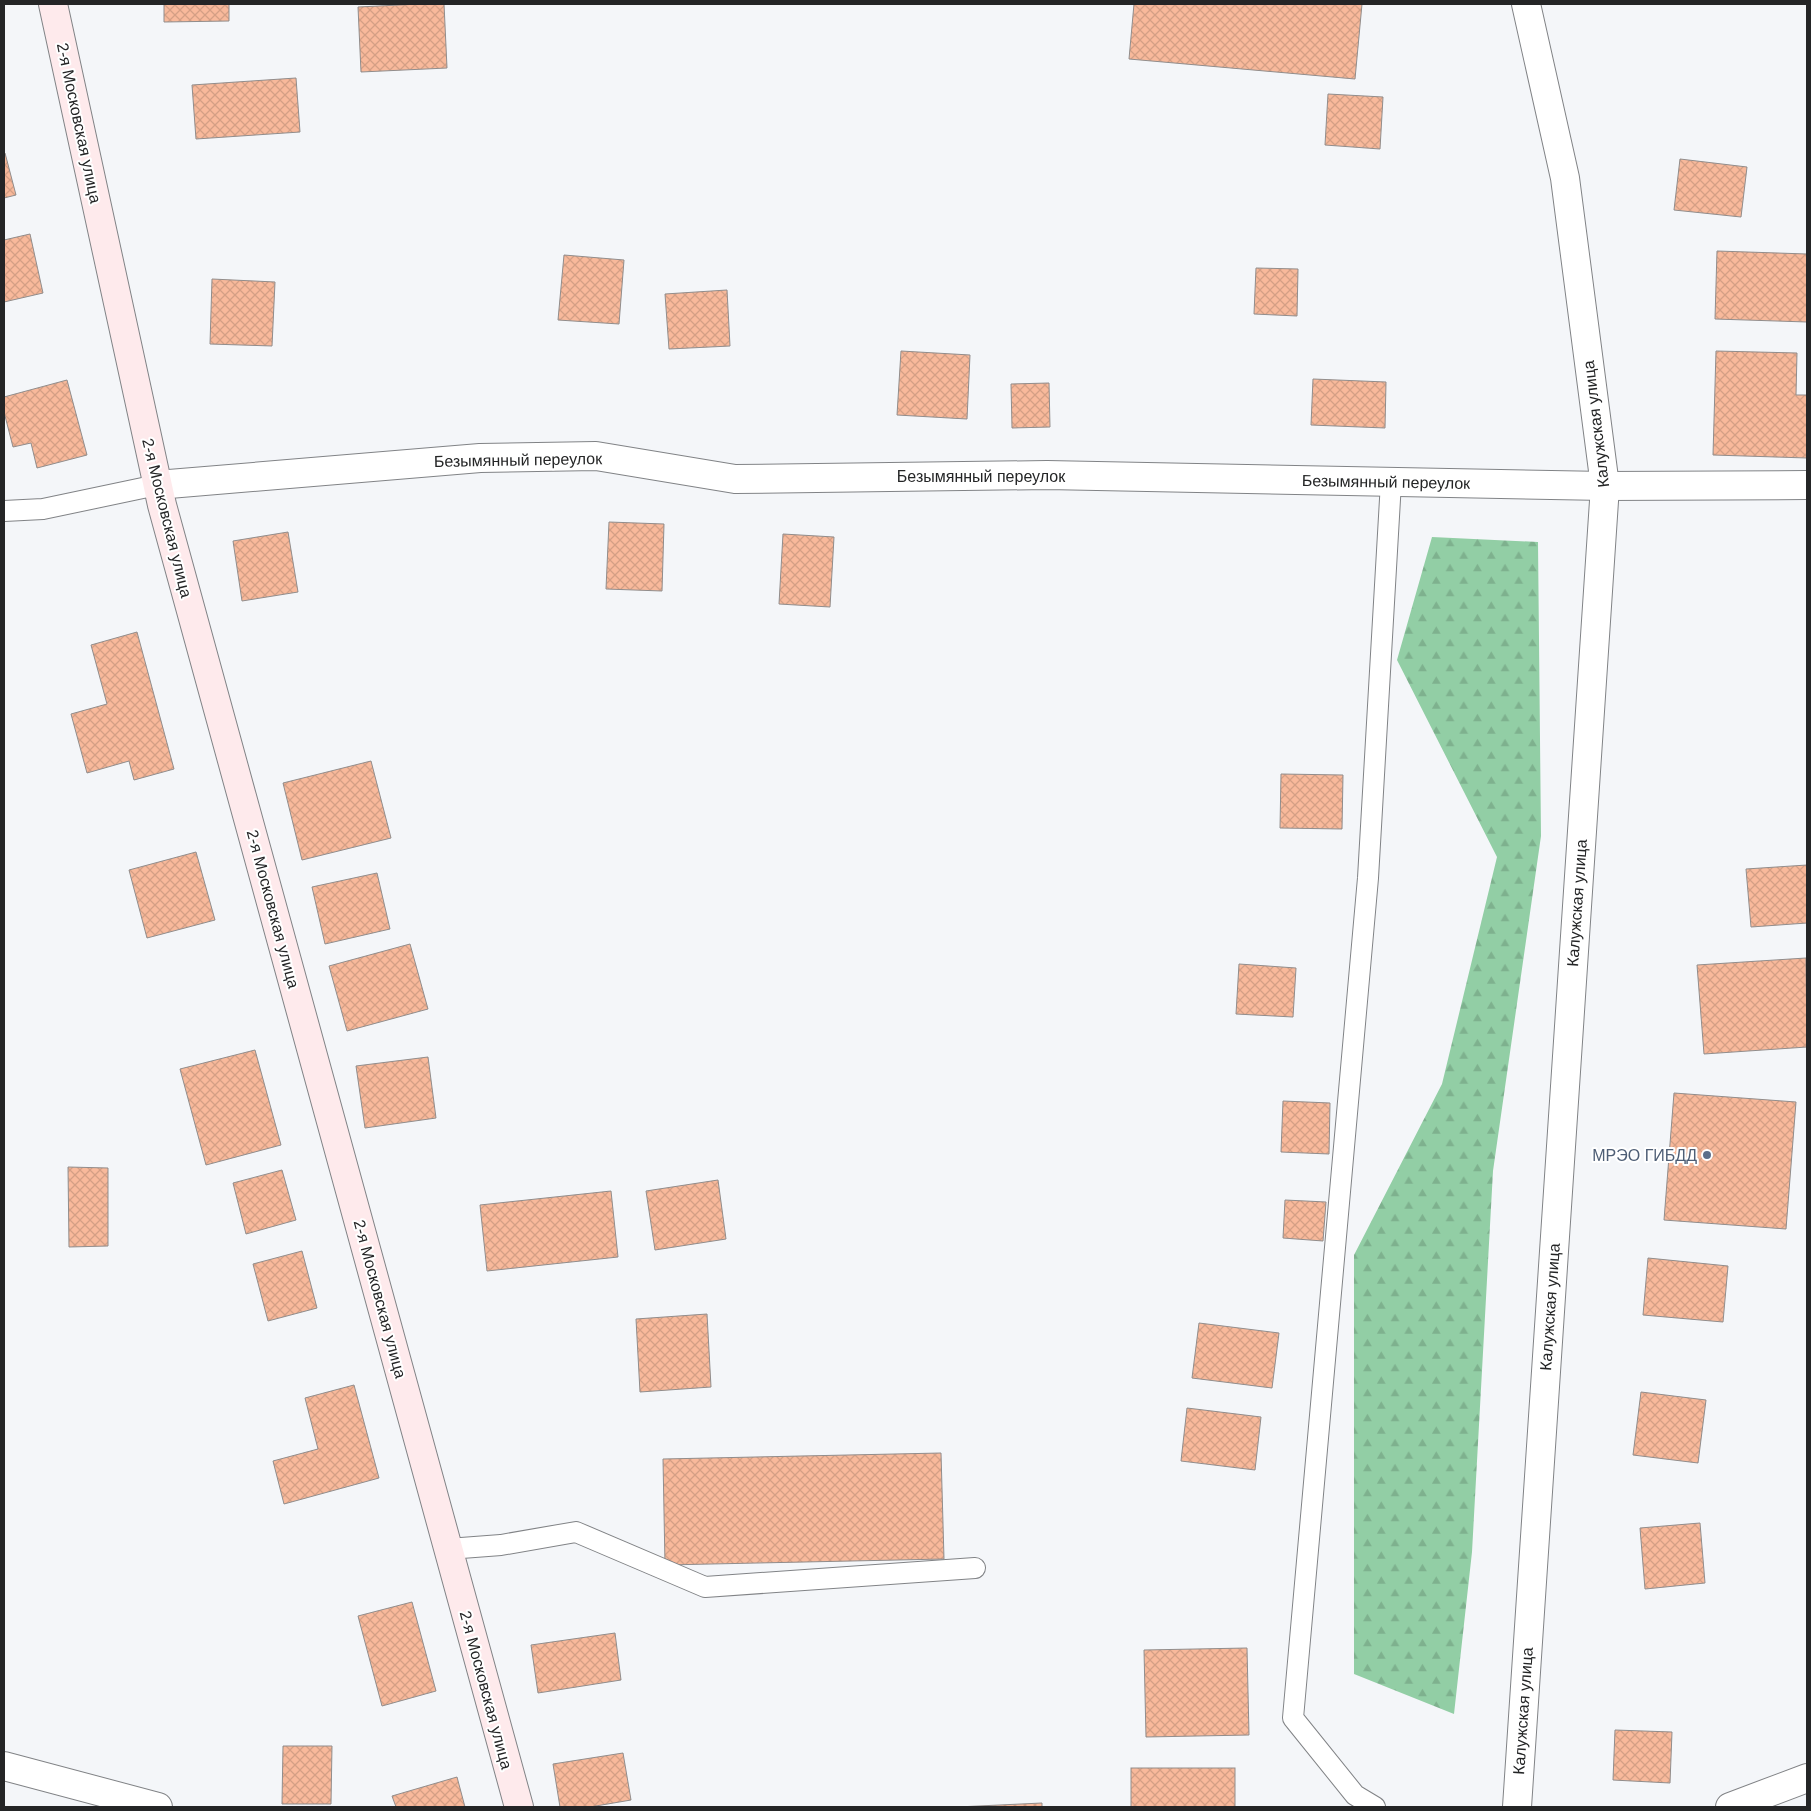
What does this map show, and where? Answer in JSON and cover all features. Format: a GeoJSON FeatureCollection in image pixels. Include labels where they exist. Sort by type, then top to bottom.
{"type":"FeatureCollection","features":[{"type":"Feature","properties":{"kind":"street","name":"2-я Московская улица"},"geometry":{"type":"LineString","coordinates":[[53,4],[157,485],[519,1807]]}},
{"type":"Feature","properties":{"kind":"street","name":"Калужская улица"},"geometry":{"type":"LineString","coordinates":[[1516,1807],[1605,486],[1565,178],[1526,4]]}},
{"type":"Feature","properties":{"kind":"street","name":"Безымянный переулок"},"geometry":{"type":"LineString","coordinates":[[157,485],[480,458],[596,456],[735,479],[1047,475],[1605,486],[1807,485]]}},
{"type":"Feature","properties":{"kind":"street"},"geometry":{"type":"LineString","coordinates":[[4,1766],[158,1807]]}},
{"type":"Feature","properties":{"kind":"street"},"geometry":{"type":"LineString","coordinates":[[1730,1807],[1807,1778]]}},
{"type":"Feature","properties":{"kind":"lane"},"geometry":{"type":"LineString","coordinates":[[1375,1807],[1355,1795],[1293,1718],[1368,878],[1391,482]]}},
{"type":"Feature","properties":{"kind":"lane"},"geometry":{"type":"LineString","coordinates":[[4,511],[43,509],[157,485]]}},
{"type":"Feature","properties":{"kind":"lane"},"geometry":{"type":"LineString","coordinates":[[448,1550],[501,1546],[576,1532],[705,1587],[975,1568]]}},
{"type":"Feature","properties":{"kind":"green space"},"geometry":{"type":"Polygon","coordinates":[[[1432,537],[1538,542],[1541,836],[1493,1171],[1472,1552],[1454,1714],[1354,1674],[1354,1255],[1442,1084],[1497,857],[1397,660],[1432,537]]]}},
{"type":"Feature","properties":{"kind":"building"},"geometry":{"type":"Polygon","coordinates":[[[164,4],[229,4],[229,21],[164,22],[164,4]]]}},
{"type":"Feature","properties":{"kind":"building"},"geometry":{"type":"Polygon","coordinates":[[[444,4],[447,68],[361,72],[358,7],[444,4]]]}},
{"type":"Feature","properties":{"kind":"building"},"geometry":{"type":"Polygon","coordinates":[[[1134,4],[1362,4],[1355,79],[1129,59],[1134,4]]]}},
{"type":"Feature","properties":{"kind":"building"},"geometry":{"type":"Polygon","coordinates":[[[296,78],[300,132],[196,139],[192,85],[296,78]]]}},
{"type":"Feature","properties":{"kind":"building"},"geometry":{"type":"Polygon","coordinates":[[[1328,94],[1383,97],[1380,149],[1325,145],[1328,94]]]}},
{"type":"Feature","properties":{"kind":"building"},"geometry":{"type":"Polygon","coordinates":[[[4,153],[16,195],[4,198],[4,153]]]}},
{"type":"Feature","properties":{"kind":"building"},"geometry":{"type":"Polygon","coordinates":[[[1680,159],[1747,167],[1741,217],[1674,210],[1680,159]]]}},
{"type":"Feature","properties":{"kind":"building"},"geometry":{"type":"Polygon","coordinates":[[[30,234],[43,293],[4,302],[4,240],[30,234]]]}},
{"type":"Feature","properties":{"kind":"building"},"geometry":{"type":"Polygon","coordinates":[[[1717,251],[1807,254],[1807,322],[1715,319],[1717,251]]]}},
{"type":"Feature","properties":{"kind":"building"},"geometry":{"type":"Polygon","coordinates":[[[564,255],[624,260],[619,324],[558,320],[564,255]]]}},
{"type":"Feature","properties":{"kind":"building"},"geometry":{"type":"Polygon","coordinates":[[[1256,268],[1298,269],[1297,316],[1254,314],[1256,268]]]}},
{"type":"Feature","properties":{"kind":"building"},"geometry":{"type":"Polygon","coordinates":[[[212,279],[275,282],[272,346],[210,344],[212,279]]]}},
{"type":"Feature","properties":{"kind":"building"},"geometry":{"type":"Polygon","coordinates":[[[727,290],[730,346],[669,349],[665,294],[727,290]]]}},
{"type":"Feature","properties":{"kind":"building"},"geometry":{"type":"Polygon","coordinates":[[[901,351],[970,355],[967,419],[897,415],[901,351]]]}},
{"type":"Feature","properties":{"kind":"building"},"geometry":{"type":"Polygon","coordinates":[[[1716,351],[1797,353],[1796,395],[1807,395],[1807,458],[1713,455],[1716,351]]]}},
{"type":"Feature","properties":{"kind":"building"},"geometry":{"type":"Polygon","coordinates":[[[1313,379],[1386,382],[1385,428],[1311,425],[1313,379]]]}},
{"type":"Feature","properties":{"kind":"building"},"geometry":{"type":"Polygon","coordinates":[[[67,380],[87,455],[37,468],[31,443],[13,447],[4,412],[4,397],[67,380]]]}},
{"type":"Feature","properties":{"kind":"building"},"geometry":{"type":"Polygon","coordinates":[[[1049,383],[1050,427],[1012,428],[1011,384],[1049,383]]]}},
{"type":"Feature","properties":{"kind":"building"},"geometry":{"type":"Polygon","coordinates":[[[609,522],[664,524],[662,591],[606,589],[609,522]]]}},
{"type":"Feature","properties":{"kind":"building"},"geometry":{"type":"Polygon","coordinates":[[[288,532],[298,592],[242,601],[233,541],[288,532]]]}},
{"type":"Feature","properties":{"kind":"building"},"geometry":{"type":"Polygon","coordinates":[[[783,534],[834,537],[830,607],[779,604],[783,534]]]}},
{"type":"Feature","properties":{"kind":"building"},"geometry":{"type":"Polygon","coordinates":[[[137,632],[174,769],[134,780],[129,761],[87,773],[71,714],[107,704],[91,645],[137,632]]]}},
{"type":"Feature","properties":{"kind":"building"},"geometry":{"type":"Polygon","coordinates":[[[371,761],[391,838],[302,860],[283,783],[371,761]]]}},
{"type":"Feature","properties":{"kind":"building"},"geometry":{"type":"Polygon","coordinates":[[[1281,774],[1343,775],[1342,829],[1280,828],[1281,774]]]}},
{"type":"Feature","properties":{"kind":"building"},"geometry":{"type":"Polygon","coordinates":[[[196,852],[215,920],[147,938],[129,870],[196,852]]]}},
{"type":"Feature","properties":{"kind":"building"},"geometry":{"type":"Polygon","coordinates":[[[1807,865],[1807,923],[1751,927],[1746,869],[1807,865]]]}},
{"type":"Feature","properties":{"kind":"building"},"geometry":{"type":"Polygon","coordinates":[[[377,873],[390,929],[325,944],[312,887],[377,873]]]}},
{"type":"Feature","properties":{"kind":"building"},"geometry":{"type":"Polygon","coordinates":[[[410,944],[428,1009],[347,1031],[329,966],[410,944]]]}},
{"type":"Feature","properties":{"kind":"building"},"geometry":{"type":"Polygon","coordinates":[[[1806,958],[1807,1047],[1704,1054],[1697,965],[1806,958]]]}},
{"type":"Feature","properties":{"kind":"building"},"geometry":{"type":"Polygon","coordinates":[[[1239,964],[1296,968],[1293,1017],[1236,1014],[1239,964]]]}},
{"type":"Feature","properties":{"kind":"building"},"geometry":{"type":"Polygon","coordinates":[[[255,1050],[281,1145],[206,1165],[180,1069],[255,1050]]]}},
{"type":"Feature","properties":{"kind":"building"},"geometry":{"type":"Polygon","coordinates":[[[428,1057],[436,1118],[365,1128],[356,1066],[428,1057]]]}},
{"type":"Feature","properties":{"kind":"building"},"geometry":{"type":"Polygon","coordinates":[[[1674,1093],[1796,1102],[1786,1229],[1664,1220],[1674,1093]]]}},
{"type":"Feature","properties":{"kind":"building"},"geometry":{"type":"Polygon","coordinates":[[[1283,1101],[1330,1103],[1329,1154],[1281,1152],[1283,1101]]]}},
{"type":"Feature","properties":{"kind":"building"},"geometry":{"type":"Polygon","coordinates":[[[68,1167],[108,1168],[108,1246],[69,1247],[68,1167]]]}},
{"type":"Feature","properties":{"kind":"building"},"geometry":{"type":"Polygon","coordinates":[[[282,1170],[296,1220],[246,1234],[233,1183],[282,1170]]]}},
{"type":"Feature","properties":{"kind":"building"},"geometry":{"type":"Polygon","coordinates":[[[718,1180],[726,1239],[655,1250],[646,1191],[718,1180]]]}},
{"type":"Feature","properties":{"kind":"building"},"geometry":{"type":"Polygon","coordinates":[[[611,1191],[618,1257],[487,1271],[480,1205],[611,1191]]]}},
{"type":"Feature","properties":{"kind":"building"},"geometry":{"type":"Polygon","coordinates":[[[1285,1200],[1326,1202],[1323,1241],[1283,1238],[1285,1200]]]}},
{"type":"Feature","properties":{"kind":"building"},"geometry":{"type":"Polygon","coordinates":[[[302,1251],[317,1308],[268,1321],[253,1264],[302,1251]]]}},
{"type":"Feature","properties":{"kind":"building"},"geometry":{"type":"Polygon","coordinates":[[[1648,1258],[1728,1266],[1723,1322],[1643,1315],[1648,1258]]]}},
{"type":"Feature","properties":{"kind":"building"},"geometry":{"type":"Polygon","coordinates":[[[707,1314],[711,1387],[640,1392],[636,1319],[707,1314]]]}},
{"type":"Feature","properties":{"kind":"building"},"geometry":{"type":"Polygon","coordinates":[[[1199,1323],[1279,1333],[1272,1388],[1192,1378],[1199,1323]]]}},
{"type":"Feature","properties":{"kind":"building"},"geometry":{"type":"Polygon","coordinates":[[[354,1385],[379,1478],[284,1504],[273,1461],[318,1449],[305,1398],[354,1385]]]}},
{"type":"Feature","properties":{"kind":"building"},"geometry":{"type":"Polygon","coordinates":[[[1641,1392],[1706,1400],[1698,1463],[1633,1455],[1641,1392]]]}},
{"type":"Feature","properties":{"kind":"building"},"geometry":{"type":"Polygon","coordinates":[[[1187,1408],[1261,1417],[1255,1470],[1181,1461],[1187,1408]]]}},
{"type":"Feature","properties":{"kind":"building"},"geometry":{"type":"Polygon","coordinates":[[[941,1453],[944,1559],[665,1565],[663,1459],[941,1453]]]}},
{"type":"Feature","properties":{"kind":"building"},"geometry":{"type":"Polygon","coordinates":[[[1700,1523],[1705,1583],[1645,1589],[1640,1528],[1700,1523]]]}},
{"type":"Feature","properties":{"kind":"building"},"geometry":{"type":"Polygon","coordinates":[[[412,1602],[436,1691],[382,1706],[358,1616],[412,1602]]]}},
{"type":"Feature","properties":{"kind":"building"},"geometry":{"type":"Polygon","coordinates":[[[615,1633],[621,1680],[538,1693],[531,1645],[615,1633]]]}},
{"type":"Feature","properties":{"kind":"building"},"geometry":{"type":"Polygon","coordinates":[[[1247,1648],[1249,1735],[1146,1737],[1144,1650],[1247,1648]]]}},
{"type":"Feature","properties":{"kind":"building"},"geometry":{"type":"Polygon","coordinates":[[[1615,1730],[1672,1732],[1670,1783],[1613,1780],[1615,1730]]]}},
{"type":"Feature","properties":{"kind":"building"},"geometry":{"type":"Polygon","coordinates":[[[283,1746],[332,1746],[331,1804],[282,1804],[283,1746]]]}},
{"type":"Feature","properties":{"kind":"building"},"geometry":{"type":"Polygon","coordinates":[[[623,1753],[631,1800],[590,1807],[560,1807],[553,1764],[623,1753]]]}},
{"type":"Feature","properties":{"kind":"building"},"geometry":{"type":"Polygon","coordinates":[[[1131,1768],[1235,1768],[1235,1807],[1131,1807],[1131,1768]]]}},
{"type":"Feature","properties":{"kind":"building"},"geometry":{"type":"Polygon","coordinates":[[[457,1777],[465,1807],[396,1807],[392,1796],[457,1777]]]}},
{"type":"Feature","properties":{"kind":"building"},"geometry":{"type":"Polygon","coordinates":[[[1042,1803],[1042,1807],[957,1807],[1042,1803]]]}},
{"type":"Feature","properties":{"kind":"place","name":"МРЭО ГИБДД"},"geometry":{"type":"Point","coordinates":[1707,1155]}}]}
